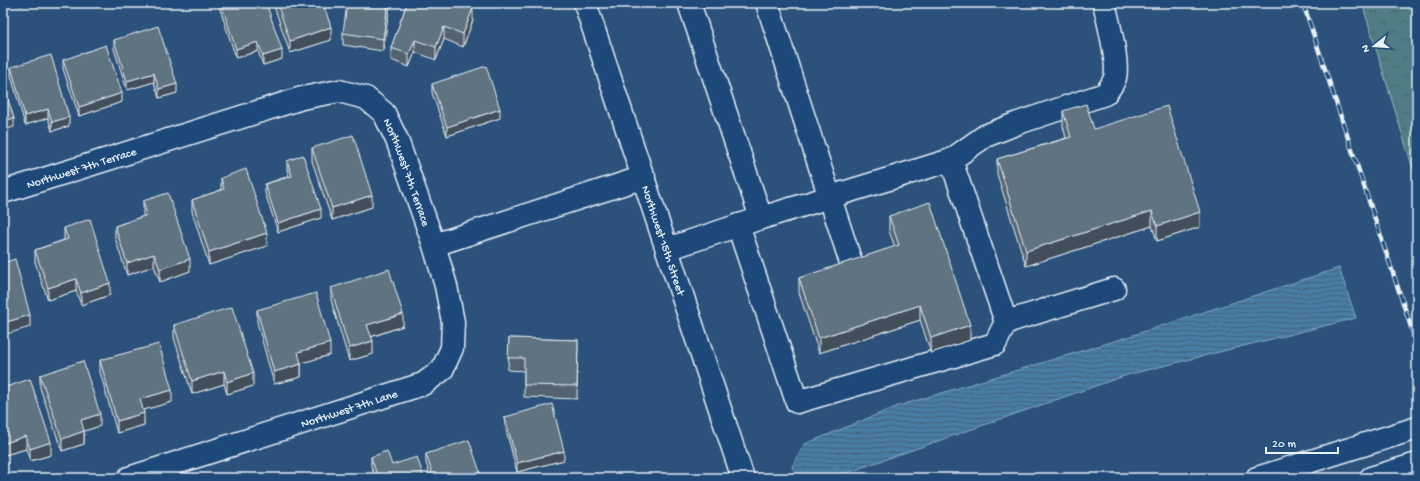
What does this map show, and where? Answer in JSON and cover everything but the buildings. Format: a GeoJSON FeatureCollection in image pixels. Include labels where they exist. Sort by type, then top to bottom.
{"type":"FeatureCollection","features":[{"type":"Feature","properties":{"kind":"main road","name":"Northwest 15th Street"},"geometry":{"type":"LineString","coordinates":[[585,3],[743,478]]}},
{"type":"Feature","properties":{"kind":"main road"},"geometry":{"type":"LineString","coordinates":[[689,3],[761,218]]}},
{"type":"Feature","properties":{"kind":"main road"},"geometry":{"type":"LineString","coordinates":[[767,3],[854,272]]}},
{"type":"Feature","properties":{"kind":"main road"},"geometry":{"type":"LineString","coordinates":[[667,249],[738,225],[951,160],[985,136],[1018,123],[1105,94],[1115,78],[1116,69],[1110,27],[1104,3]]}},
{"type":"Feature","properties":{"kind":"main road","name":"Northwest 7th Terrace"},"geometry":{"type":"LineString","coordinates":[[3,192],[302,98],[339,91],[366,98],[384,113],[397,140],[434,245]]}},
{"type":"Feature","properties":{"kind":"main road"},"geometry":{"type":"LineString","coordinates":[[738,225],[798,402],[995,344],[1006,322],[951,160]]}},
{"type":"Feature","properties":{"kind":"main road"},"geometry":{"type":"LineString","coordinates":[[434,245],[644,177]]}},
{"type":"Feature","properties":{"kind":"main road","name":"Northwest 7th Lane"},"geometry":{"type":"LineString","coordinates":[[129,478],[423,384],[442,370],[452,348],[453,322],[446,286],[434,245]]}},
{"type":"Feature","properties":{"kind":"main road"},"geometry":{"type":"LineString","coordinates":[[1006,322],[1114,290]]}},
{"type":"Feature","properties":{"kind":"main road"},"geometry":{"type":"LineString","coordinates":[[1257,478],[1417,428]]}},
{"type":"Feature","properties":{"kind":"main road"},"geometry":{"type":"LineString","coordinates":[[1373,478],[1417,464]]}},
{"type":"Feature","properties":{"kind":"green space"},"geometry":{"type":"Polygon","coordinates":[[[1362,3],[1417,3],[1417,182],[1362,3]]]}},
{"type":"Feature","properties":{"kind":"water"},"geometry":{"type":"Polygon","coordinates":[[[1339,268],[1356,318],[1127,375],[832,478],[796,478],[792,466],[805,444],[898,406],[1118,340],[1339,268]]]}},
{"type":"Feature","properties":{"kind":"railway"},"geometry":{"type":"LineString","coordinates":[[1303,3],[1417,345]]}}]}
